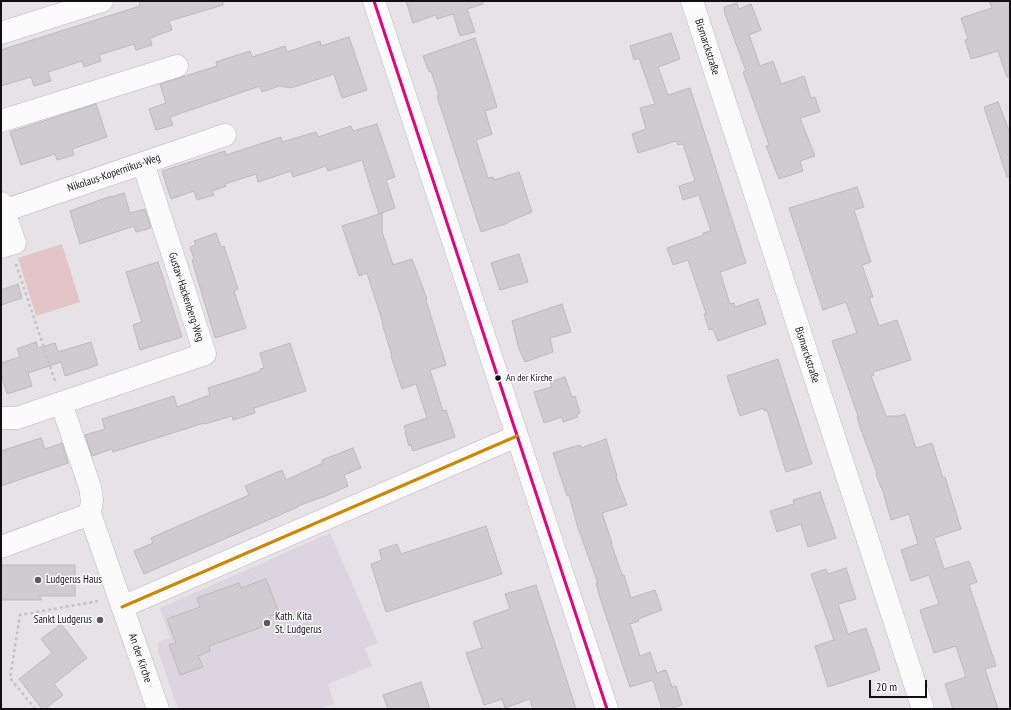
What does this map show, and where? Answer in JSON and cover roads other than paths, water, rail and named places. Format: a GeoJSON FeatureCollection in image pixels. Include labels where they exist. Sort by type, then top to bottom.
{"type":"FeatureCollection","features":[{"type":"Feature","properties":{"kind":"street"},"geometry":{"type":"LineString","coordinates":[[1,33],[77,5],[102,1]]}},
{"type":"Feature","properties":{"kind":"street"},"geometry":{"type":"LineString","coordinates":[[374,1],[518,436],[606,709]]}},
{"type":"Feature","properties":{"kind":"street","name":"Bismarckstraße"},"geometry":{"type":"LineString","coordinates":[[692,1],[923,709]]}},
{"type":"Feature","properties":{"kind":"street"},"geometry":{"type":"LineString","coordinates":[[1,121],[177,66]]}},
{"type":"Feature","properties":{"kind":"street","name":"Nikolaus-Kopernikus-Weg"},"geometry":{"type":"LineString","coordinates":[[5,246],[15,243],[2,207],[143,164],[225,135]]}},
{"type":"Feature","properties":{"kind":"street","name":"Gustav-Hackenberg-Weg"},"geometry":{"type":"LineString","coordinates":[[1,418],[16,418],[205,354],[143,164]]}},
{"type":"Feature","properties":{"kind":"street"},"geometry":{"type":"LineString","coordinates":[[1,547],[90,514],[92,500],[90,487],[61,403]]}},
{"type":"Feature","properties":{"kind":"street"},"geometry":{"type":"LineString","coordinates":[[121,602],[518,436]]}},
{"type":"Feature","properties":{"kind":"street","name":"An der Kirche"},"geometry":{"type":"LineString","coordinates":[[90,514],[158,709]]}},
{"type":"Feature","properties":{"kind":"place","name":"An der Kirche"},"geometry":{"type":"Point","coordinates":[498,378]}},
{"type":"Feature","properties":{"kind":"place","name":"Ludgerus Haus"},"geometry":{"type":"Point","coordinates":[38,580]}},
{"type":"Feature","properties":{"kind":"place","name":"Sankt Ludgerus"},"geometry":{"type":"Point","coordinates":[100,620]}},
{"type":"Feature","properties":{"kind":"place","name":"Kath. Kita St. Ludgerus"},"geometry":{"type":"Point","coordinates":[267,623]}}]}
